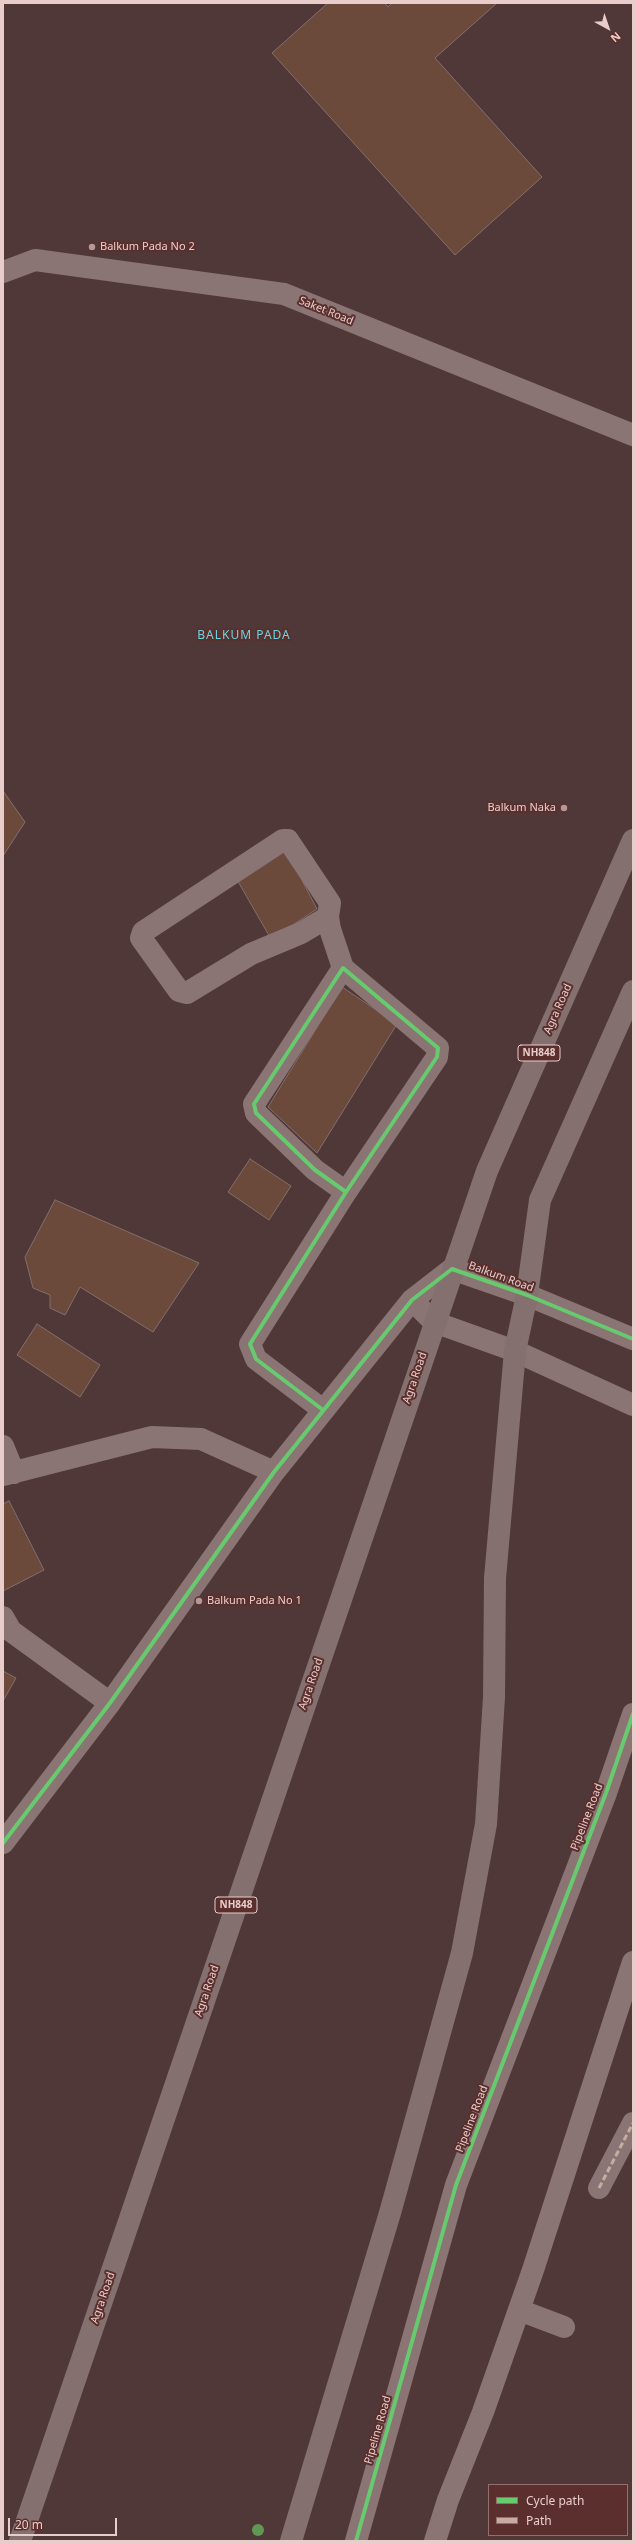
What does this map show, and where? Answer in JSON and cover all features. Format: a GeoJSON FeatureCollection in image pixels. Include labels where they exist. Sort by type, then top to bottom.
{"type":"FeatureCollection","features":[{"type":"Feature","properties":{"kind":"highway","name":"Agra Road"},"geometry":{"type":"LineString","coordinates":[[20,2541],[452,1269],[487,1171],[633,840]]}},
{"type":"Feature","properties":{"kind":"highway"},"geometry":{"type":"LineString","coordinates":[[291,2541],[390,2213],[465,1938],[486,1824],[494,1697],[495,1578],[515,1351],[527,1295],[540,1200],[633,991]]}},
{"type":"Feature","properties":{"kind":"street","name":"Saket Road"},"geometry":{"type":"LineString","coordinates":[[3,272],[35,260],[284,294],[633,435]]}},
{"type":"Feature","properties":{"kind":"street"},"geometry":{"type":"LineString","coordinates":[[323,1410],[256,1359],[250,1344],[346,1192],[437,1057],[438,1048],[343,968],[328,917],[330,903],[288,840],[283,840],[143,932],[141,938],[179,991],[187,993],[251,954],[301,933],[328,917]]}},
{"type":"Feature","properties":{"kind":"street"},"geometry":{"type":"LineString","coordinates":[[343,968],[254,1104],[256,1113],[315,1170],[346,1192]]}},
{"type":"Feature","properties":{"kind":"street","name":"Balkum Road"},"geometry":{"type":"LineString","coordinates":[[3,1843],[110,1703],[274,1472],[412,1300],[452,1269],[527,1295],[633,1339]]}},
{"type":"Feature","properties":{"kind":"street"},"geometry":{"type":"LineString","coordinates":[[412,1300],[434,1322],[515,1351],[633,1405]]}},
{"type":"Feature","properties":{"kind":"street"},"geometry":{"type":"LineString","coordinates":[[3,1446],[8,1474],[152,1437],[201,1440],[274,1472]]}},
{"type":"Feature","properties":{"kind":"street"},"geometry":{"type":"LineString","coordinates":[[3,1617],[11,1631],[110,1703]]}},
{"type":"Feature","properties":{"kind":"street","name":"Pipeline Road"},"geometry":{"type":"LineString","coordinates":[[356,2541],[456,2185],[606,1793],[633,1714]]}},
{"type":"Feature","properties":{"kind":"street"},"geometry":{"type":"LineString","coordinates":[[435,2541],[519,2310],[633,1962]]}},
{"type":"Feature","properties":{"kind":"street"},"geometry":{"type":"LineString","coordinates":[[600,2188],[633,2123]]}},
{"type":"Feature","properties":{"kind":"street"},"geometry":{"type":"LineString","coordinates":[[519,2310],[564,2327]]}},
{"type":"Feature","properties":{"kind":"building"},"geometry":{"type":"Polygon","coordinates":[[[328,3],[385,3],[388,7],[392,3],[497,3],[435,58],[542,177],[455,255],[272,53],[328,3]]]}},
{"type":"Feature","properties":{"kind":"building"},"geometry":{"type":"Polygon","coordinates":[[[3,791],[25,822],[3,856],[3,791]]]}},
{"type":"Feature","properties":{"kind":"building"},"geometry":{"type":"Polygon","coordinates":[[[283,844],[317,909],[271,939],[236,878],[283,844]]]}},
{"type":"Feature","properties":{"kind":"building"},"geometry":{"type":"Polygon","coordinates":[[[342,987],[397,1024],[317,1153],[268,1107],[342,987]]]}},
{"type":"Feature","properties":{"kind":"building"},"geometry":{"type":"Polygon","coordinates":[[[250,1159],[291,1186],[269,1220],[228,1192],[250,1159]]]}},
{"type":"Feature","properties":{"kind":"building"},"geometry":{"type":"Polygon","coordinates":[[[55,1200],[199,1263],[153,1332],[80,1287],[65,1315],[50,1308],[50,1295],[33,1288],[25,1257],[55,1200]]]}},
{"type":"Feature","properties":{"kind":"building"},"geometry":{"type":"Polygon","coordinates":[[[37,1324],[100,1365],[80,1397],[17,1355],[37,1324]]]}},
{"type":"Feature","properties":{"kind":"building"},"geometry":{"type":"Polygon","coordinates":[[[9,1501],[44,1570],[3,1591],[3,1504],[9,1501]]]}},
{"type":"Feature","properties":{"kind":"building"},"geometry":{"type":"Polygon","coordinates":[[[3,1671],[16,1678],[3,1701],[3,1671]]]}},
{"type":"Feature","properties":{"kind":"marked path"},"geometry":{"type":"LineString","coordinates":[[599,2188],[633,2123]]}},
{"type":"Feature","properties":{"kind":"cycle path"},"geometry":{"type":"LineString","coordinates":[[323,1410],[256,1359],[250,1344],[346,1192],[437,1057],[438,1048],[343,968],[254,1104],[256,1113],[315,1170],[346,1192]]}},
{"type":"Feature","properties":{"kind":"cycle path"},"geometry":{"type":"LineString","coordinates":[[3,1843],[110,1703],[274,1472],[412,1300],[452,1269],[527,1295],[633,1339]]}},
{"type":"Feature","properties":{"kind":"cycle path"},"geometry":{"type":"LineString","coordinates":[[356,2541],[456,2185],[606,1793],[633,1714]]}},
{"type":"Feature","properties":{"kind":"place","name":"Balkum Pada No 2"},"geometry":{"type":"Point","coordinates":[92,247]}},
{"type":"Feature","properties":{"kind":"place","name":"Balkum Naka"},"geometry":{"type":"Point","coordinates":[564,808]}},
{"type":"Feature","properties":{"kind":"place","name":"Balkum Pada No 1"},"geometry":{"type":"Point","coordinates":[199,1601]}},
{"type":"Feature","properties":{"kind":"district","name":"BALKUM PADA"},"geometry":{"type":"Point","coordinates":[244,636]}}]}
